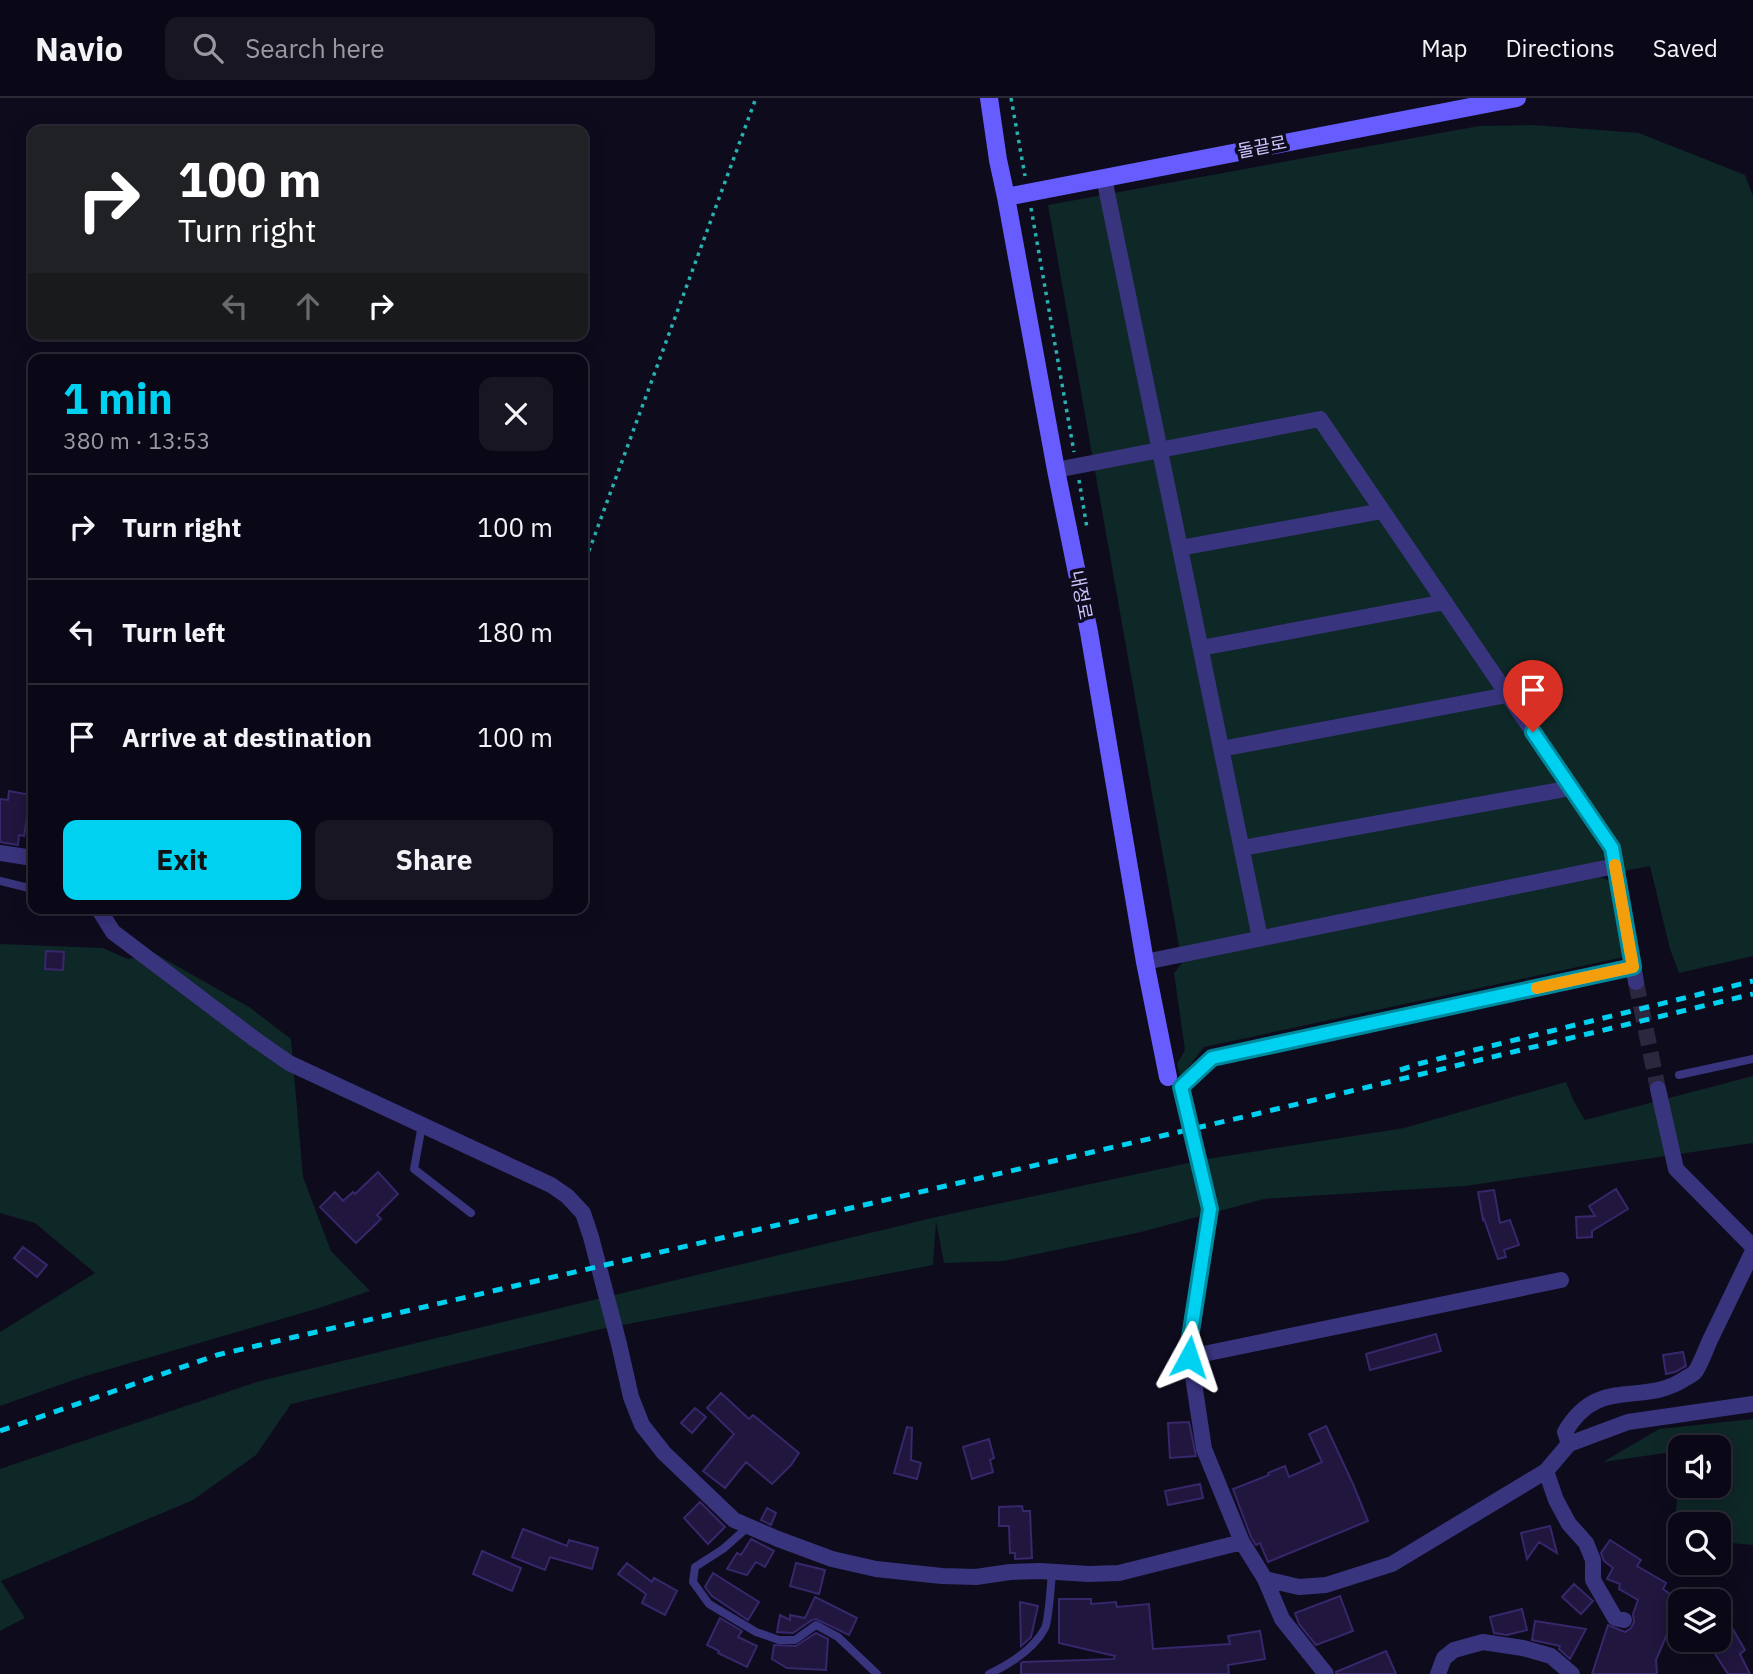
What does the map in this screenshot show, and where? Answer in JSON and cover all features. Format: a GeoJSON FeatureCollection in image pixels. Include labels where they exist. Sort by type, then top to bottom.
{"type":"FeatureCollection","features":[{"type":"Feature","properties":{"kind":"street","name":"내정로"},"geometry":{"type":"LineString","coordinates":[[989,98],[998,160],[1056,470],[1089,632],[1144,962],[1174,1082]]}},
{"type":"Feature","properties":{"kind":"street","name":"돌끝로"},"geometry":{"type":"LineString","coordinates":[[1006,197],[1517,98]]}},
{"type":"Feature","properties":{"kind":"street"},"geometry":{"type":"LineString","coordinates":[[1104,178],[1260,938]]}},
{"type":"Feature","properties":{"kind":"street"},"geometry":{"type":"LineString","coordinates":[[1056,470],[1320,419],[1612,848],[1634,974]]}},
{"type":"Feature","properties":{"kind":"street"},"geometry":{"type":"LineString","coordinates":[[1180,548],[1382,511]]}},
{"type":"Feature","properties":{"kind":"street"},"geometry":{"type":"LineString","coordinates":[[1201,648],[1444,602]]}},
{"type":"Feature","properties":{"kind":"street"},"geometry":{"type":"LineString","coordinates":[[1222,749],[1507,695]]}},
{"type":"Feature","properties":{"kind":"street"},"geometry":{"type":"LineString","coordinates":[[1242,848],[1571,788]]}},
{"type":"Feature","properties":{"kind":"street"},"geometry":{"type":"LineString","coordinates":[[0,853],[28,857]]}},
{"type":"Feature","properties":{"kind":"street"},"geometry":{"type":"LineString","coordinates":[[1144,962],[1615,866]]}},
{"type":"Feature","properties":{"kind":"street"},"geometry":{"type":"LineString","coordinates":[[102,914],[113,932],[289,1063],[551,1185],[567,1196],[583,1213],[591,1237],[631,1397],[642,1425],[664,1453],[734,1520],[832,1559],[876,1569],[942,1576],[976,1577],[1010,1572],[1119,1573],[1242,1542]]}},
{"type":"Feature","properties":{"kind":"street"},"geometry":{"type":"LineString","coordinates":[[1569,1444],[1565,1432],[1570,1424],[1582,1410],[1596,1401],[1609,1396],[1660,1391],[1695,1373],[1753,1249],[1676,1169],[1658,1088]]}},
{"type":"Feature","properties":{"kind":"street"},"geometry":{"type":"LineString","coordinates":[[1210,1209],[1188,1350],[1204,1449],[1242,1542],[1265,1578],[1282,1619],[1325,1674]]}},
{"type":"Feature","properties":{"kind":"street"},"geometry":{"type":"LineString","coordinates":[[1189,1357],[1561,1280]]}},
{"type":"Feature","properties":{"kind":"street"},"geometry":{"type":"LineString","coordinates":[[1265,1578],[1299,1587],[1326,1585],[1392,1564],[1546,1471],[1569,1444],[1628,1422],[1753,1404]]}},
{"type":"Feature","properties":{"kind":"street"},"geometry":{"type":"LineString","coordinates":[[1546,1471],[1556,1500],[1569,1524],[1586,1544],[1593,1560],[1593,1580],[1615,1618],[1624,1620]]}},
{"type":"Feature","properties":{"kind":"street"},"geometry":{"type":"LineString","coordinates":[[1438,1674],[1444,1658],[1454,1650],[1483,1642],[1515,1646],[1550,1656],[1572,1674]]}},
{"type":"Feature","properties":{"kind":"lane"},"geometry":{"type":"LineString","coordinates":[[0,881],[28,889]]}},
{"type":"Feature","properties":{"kind":"lane"},"geometry":{"type":"LineString","coordinates":[[1210,1209],[1174,1082],[1212,1058],[1634,974]]}},
{"type":"Feature","properties":{"kind":"lane"},"geometry":{"type":"LineString","coordinates":[[1679,1075],[1753,1059]]}},
{"type":"Feature","properties":{"kind":"lane"},"geometry":{"type":"LineString","coordinates":[[422,1125],[414,1169],[471,1213]]}},
{"type":"Feature","properties":{"kind":"lane"},"geometry":{"type":"LineString","coordinates":[[748,1527],[723,1549],[695,1567],[693,1582],[709,1604],[756,1632],[779,1640],[795,1640],[816,1625],[838,1637],[877,1674]]}},
{"type":"Feature","properties":{"kind":"lane"},"geometry":{"type":"LineString","coordinates":[[989,1674],[1029,1649],[1046,1626],[1052,1572]]}},
{"type":"Feature","properties":{"kind":"path"},"geometry":{"type":"LineString","coordinates":[[588,553],[756,98]]}},
{"type":"Feature","properties":{"kind":"green space"},"geometry":{"type":"Polygon","coordinates":[[[1533,125],[1639,133],[1745,175],[1753,196],[1753,956],[1679,973],[1670,949],[1650,866],[1598,876],[1610,881],[1624,957],[1204,1047],[1181,1077],[1177,1064],[1185,1050],[1174,973],[1182,963],[1048,205],[1479,126],[1533,125]]]}},
{"type":"Feature","properties":{"kind":"green space"},"geometry":{"type":"Polygon","coordinates":[[[0,944],[103,948],[128,959],[154,953],[249,1007],[291,1039],[303,1177],[331,1251],[370,1291],[82,1377],[0,1406],[0,1332],[95,1273],[35,1223],[0,1213],[0,944]]]}},
{"type":"Feature","properties":{"kind":"green space"},"geometry":{"type":"Polygon","coordinates":[[[1753,1076],[1753,1143],[1465,1186],[1264,1199],[1141,1232],[1004,1261],[944,1263],[936,1221],[933,1265],[597,1330],[291,1404],[256,1455],[193,1500],[1,1581],[25,1618],[0,1631],[0,1469],[260,1381],[936,1217],[1207,1159],[1404,1128],[1566,1082],[1585,1120],[1753,1076]]]}},
{"type":"Feature","properties":{"kind":"green space"},"geometry":{"type":"Polygon","coordinates":[[[1753,1419],[1753,1545],[1731,1543],[1731,1512],[1676,1512],[1677,1498],[1731,1498],[1731,1435],[1668,1435],[1668,1453],[1603,1462],[1659,1429],[1753,1419]]]}},
{"type":"Feature","properties":{"kind":"building"},"geometry":{"type":"Polygon","coordinates":[[[9,791],[28,794],[24,836],[19,835],[18,845],[0,842],[0,799],[8,800],[9,791]]]}},
{"type":"Feature","properties":{"kind":"building"},"geometry":{"type":"Polygon","coordinates":[[[46,951],[64,952],[63,970],[45,969],[46,951]]]}},
{"type":"Feature","properties":{"kind":"building"},"geometry":{"type":"Polygon","coordinates":[[[378,1172],[398,1194],[377,1215],[381,1219],[356,1243],[320,1207],[335,1192],[343,1201],[353,1192],[355,1194],[378,1172]]]}},
{"type":"Feature","properties":{"kind":"building"},"geometry":{"type":"Polygon","coordinates":[[[1616,1189],[1628,1209],[1592,1231],[1592,1237],[1577,1238],[1576,1217],[1595,1216],[1589,1206],[1616,1189]]]}},
{"type":"Feature","properties":{"kind":"building"},"geometry":{"type":"Polygon","coordinates":[[[1494,1190],[1500,1223],[1510,1220],[1519,1245],[1504,1250],[1506,1257],[1498,1259],[1483,1220],[1478,1192],[1494,1190]]]}},
{"type":"Feature","properties":{"kind":"building"},"geometry":{"type":"Polygon","coordinates":[[[23,1247],[47,1265],[37,1277],[14,1258],[23,1247]]]}},
{"type":"Feature","properties":{"kind":"building"},"geometry":{"type":"Polygon","coordinates":[[[1436,1334],[1441,1351],[1370,1370],[1366,1354],[1436,1334]]]}},
{"type":"Feature","properties":{"kind":"building"},"geometry":{"type":"Polygon","coordinates":[[[1683,1352],[1686,1366],[1666,1374],[1663,1355],[1683,1352]]]}},
{"type":"Feature","properties":{"kind":"building"},"geometry":{"type":"Polygon","coordinates":[[[721,1393],[749,1419],[753,1415],[799,1453],[772,1484],[746,1462],[725,1488],[703,1471],[734,1434],[707,1408],[721,1393]]]}},
{"type":"Feature","properties":{"kind":"building"},"geometry":{"type":"Polygon","coordinates":[[[695,1408],[706,1417],[692,1433],[681,1423],[695,1408]]]}},
{"type":"Feature","properties":{"kind":"building"},"geometry":{"type":"Polygon","coordinates":[[[1189,1422],[1196,1456],[1170,1458],[1168,1423],[1189,1422]]]}},
{"type":"Feature","properties":{"kind":"building"},"geometry":{"type":"Polygon","coordinates":[[[1326,1426],[1368,1521],[1268,1562],[1260,1543],[1256,1545],[1251,1537],[1233,1489],[1285,1466],[1289,1477],[1322,1462],[1309,1434],[1326,1426]]]}},
{"type":"Feature","properties":{"kind":"building"},"geometry":{"type":"Polygon","coordinates":[[[907,1427],[912,1428],[911,1460],[921,1463],[917,1479],[894,1473],[907,1427]]]}},
{"type":"Feature","properties":{"kind":"building"},"geometry":{"type":"Polygon","coordinates":[[[989,1439],[994,1458],[990,1460],[993,1472],[972,1479],[963,1447],[989,1439]]]}},
{"type":"Feature","properties":{"kind":"building"},"geometry":{"type":"Polygon","coordinates":[[[1200,1484],[1203,1498],[1168,1505],[1165,1491],[1200,1484]]]}},
{"type":"Feature","properties":{"kind":"building"},"geometry":{"type":"Polygon","coordinates":[[[700,1502],[725,1527],[708,1544],[684,1518],[700,1502]]]}},
{"type":"Feature","properties":{"kind":"building"},"geometry":{"type":"Polygon","coordinates":[[[1022,1506],[1023,1511],[1030,1511],[1032,1558],[1015,1559],[1015,1553],[1010,1553],[1009,1526],[999,1526],[999,1507],[1022,1506]]]}},
{"type":"Feature","properties":{"kind":"building"},"geometry":{"type":"Polygon","coordinates":[[[767,1508],[776,1513],[771,1525],[761,1520],[767,1508]]]}},
{"type":"Feature","properties":{"kind":"building"},"geometry":{"type":"Polygon","coordinates":[[[1550,1526],[1557,1553],[1539,1542],[1527,1559],[1521,1533],[1550,1526]]]}},
{"type":"Feature","properties":{"kind":"building"},"geometry":{"type":"Polygon","coordinates":[[[523,1529],[567,1546],[569,1540],[598,1548],[592,1569],[550,1557],[545,1570],[512,1557],[523,1529]]]}},
{"type":"Feature","properties":{"kind":"building"},"geometry":{"type":"Polygon","coordinates":[[[751,1539],[774,1551],[765,1567],[756,1562],[747,1575],[727,1569],[737,1553],[741,1555],[751,1539]]]}},
{"type":"Feature","properties":{"kind":"building"},"geometry":{"type":"Polygon","coordinates":[[[1610,1540],[1641,1560],[1637,1566],[1666,1583],[1663,1589],[1668,1593],[1668,1632],[1656,1660],[1657,1674],[1592,1674],[1608,1625],[1625,1632],[1631,1628],[1638,1600],[1619,1589],[1620,1584],[1607,1579],[1613,1568],[1604,1561],[1601,1553],[1610,1540]]]}},
{"type":"Feature","properties":{"kind":"building"},"geometry":{"type":"Polygon","coordinates":[[[482,1551],[521,1568],[512,1591],[473,1574],[482,1551]]]}},
{"type":"Feature","properties":{"kind":"building"},"geometry":{"type":"Polygon","coordinates":[[[627,1563],[652,1582],[654,1578],[677,1591],[665,1615],[642,1603],[646,1594],[618,1574],[627,1563]]]}},
{"type":"Feature","properties":{"kind":"building"},"geometry":{"type":"Polygon","coordinates":[[[796,1563],[825,1570],[819,1594],[790,1586],[796,1563]]]}},
{"type":"Feature","properties":{"kind":"building"},"geometry":{"type":"Polygon","coordinates":[[[713,1573],[759,1602],[748,1620],[712,1596],[705,1587],[713,1573]]]}},
{"type":"Feature","properties":{"kind":"building"},"geometry":{"type":"Polygon","coordinates":[[[1574,1584],[1593,1601],[1581,1614],[1562,1597],[1574,1584]]]}},
{"type":"Feature","properties":{"kind":"building"},"geometry":{"type":"Polygon","coordinates":[[[1340,1596],[1353,1631],[1316,1645],[1299,1624],[1295,1613],[1340,1596]]]}},
{"type":"Feature","properties":{"kind":"building"},"geometry":{"type":"Polygon","coordinates":[[[815,1597],[857,1618],[849,1635],[816,1619],[793,1633],[777,1632],[780,1615],[790,1620],[790,1615],[805,1618],[815,1597]]]}},
{"type":"Feature","properties":{"kind":"building"},"geometry":{"type":"Polygon","coordinates":[[[1059,1599],[1091,1599],[1091,1604],[1116,1602],[1117,1607],[1149,1604],[1153,1649],[1230,1644],[1228,1636],[1260,1631],[1265,1659],[1228,1665],[1229,1674],[1021,1674],[1023,1662],[1114,1659],[1115,1656],[1059,1643],[1059,1599]]]}},
{"type":"Feature","properties":{"kind":"building"},"geometry":{"type":"Polygon","coordinates":[[[1020,1602],[1038,1606],[1031,1637],[1021,1646],[1020,1602]]]}},
{"type":"Feature","properties":{"kind":"building"},"geometry":{"type":"Polygon","coordinates":[[[1522,1609],[1527,1630],[1507,1635],[1494,1633],[1490,1617],[1522,1609]]]}},
{"type":"Feature","properties":{"kind":"building"},"geometry":{"type":"Polygon","coordinates":[[[720,1618],[742,1631],[738,1637],[757,1646],[747,1667],[707,1645],[720,1618]]]}},
{"type":"Feature","properties":{"kind":"building"},"geometry":{"type":"Polygon","coordinates":[[[1535,1621],[1586,1629],[1570,1659],[1559,1649],[1560,1646],[1532,1640],[1535,1621]]]}},
{"type":"Feature","properties":{"kind":"building"},"geometry":{"type":"Polygon","coordinates":[[[1731,1626],[1745,1650],[1740,1654],[1750,1674],[1728,1674],[1714,1652],[1731,1652],[1731,1626]]]}},
{"type":"Feature","properties":{"kind":"building"},"geometry":{"type":"Polygon","coordinates":[[[816,1633],[828,1639],[826,1670],[787,1668],[772,1659],[774,1645],[796,1646],[816,1633]]]}},
{"type":"Feature","properties":{"kind":"building"},"geometry":{"type":"Polygon","coordinates":[[[1386,1651],[1396,1674],[1336,1674],[1336,1672],[1386,1651]]]}},
{"type":"Feature","properties":{"kind":"tunnel"},"geometry":{"type":"LineString","coordinates":[[1636,982],[1658,1089]]}},
{"type":"Feature","properties":{"kind":"railway"},"geometry":{"type":"LineString","coordinates":[[1400,1070],[1753,981]]}},
{"type":"Feature","properties":{"kind":"railway"},"geometry":{"type":"LineString","coordinates":[[0,1431],[217,1355],[1252,1115],[1753,994]]}},
{"type":"Feature","properties":{"kind":"slow traffic"},"geometry":{"type":"LineString","coordinates":[[1537,988],[1633,967],[1615,865]]}},
{"type":"Feature","properties":{"kind":"route"},"geometry":{"type":"LineString","coordinates":[[1189,1357],[1210,1209],[1181,1087],[1212,1058],[1633,967],[1612,848],[1533,732]]}}]}
